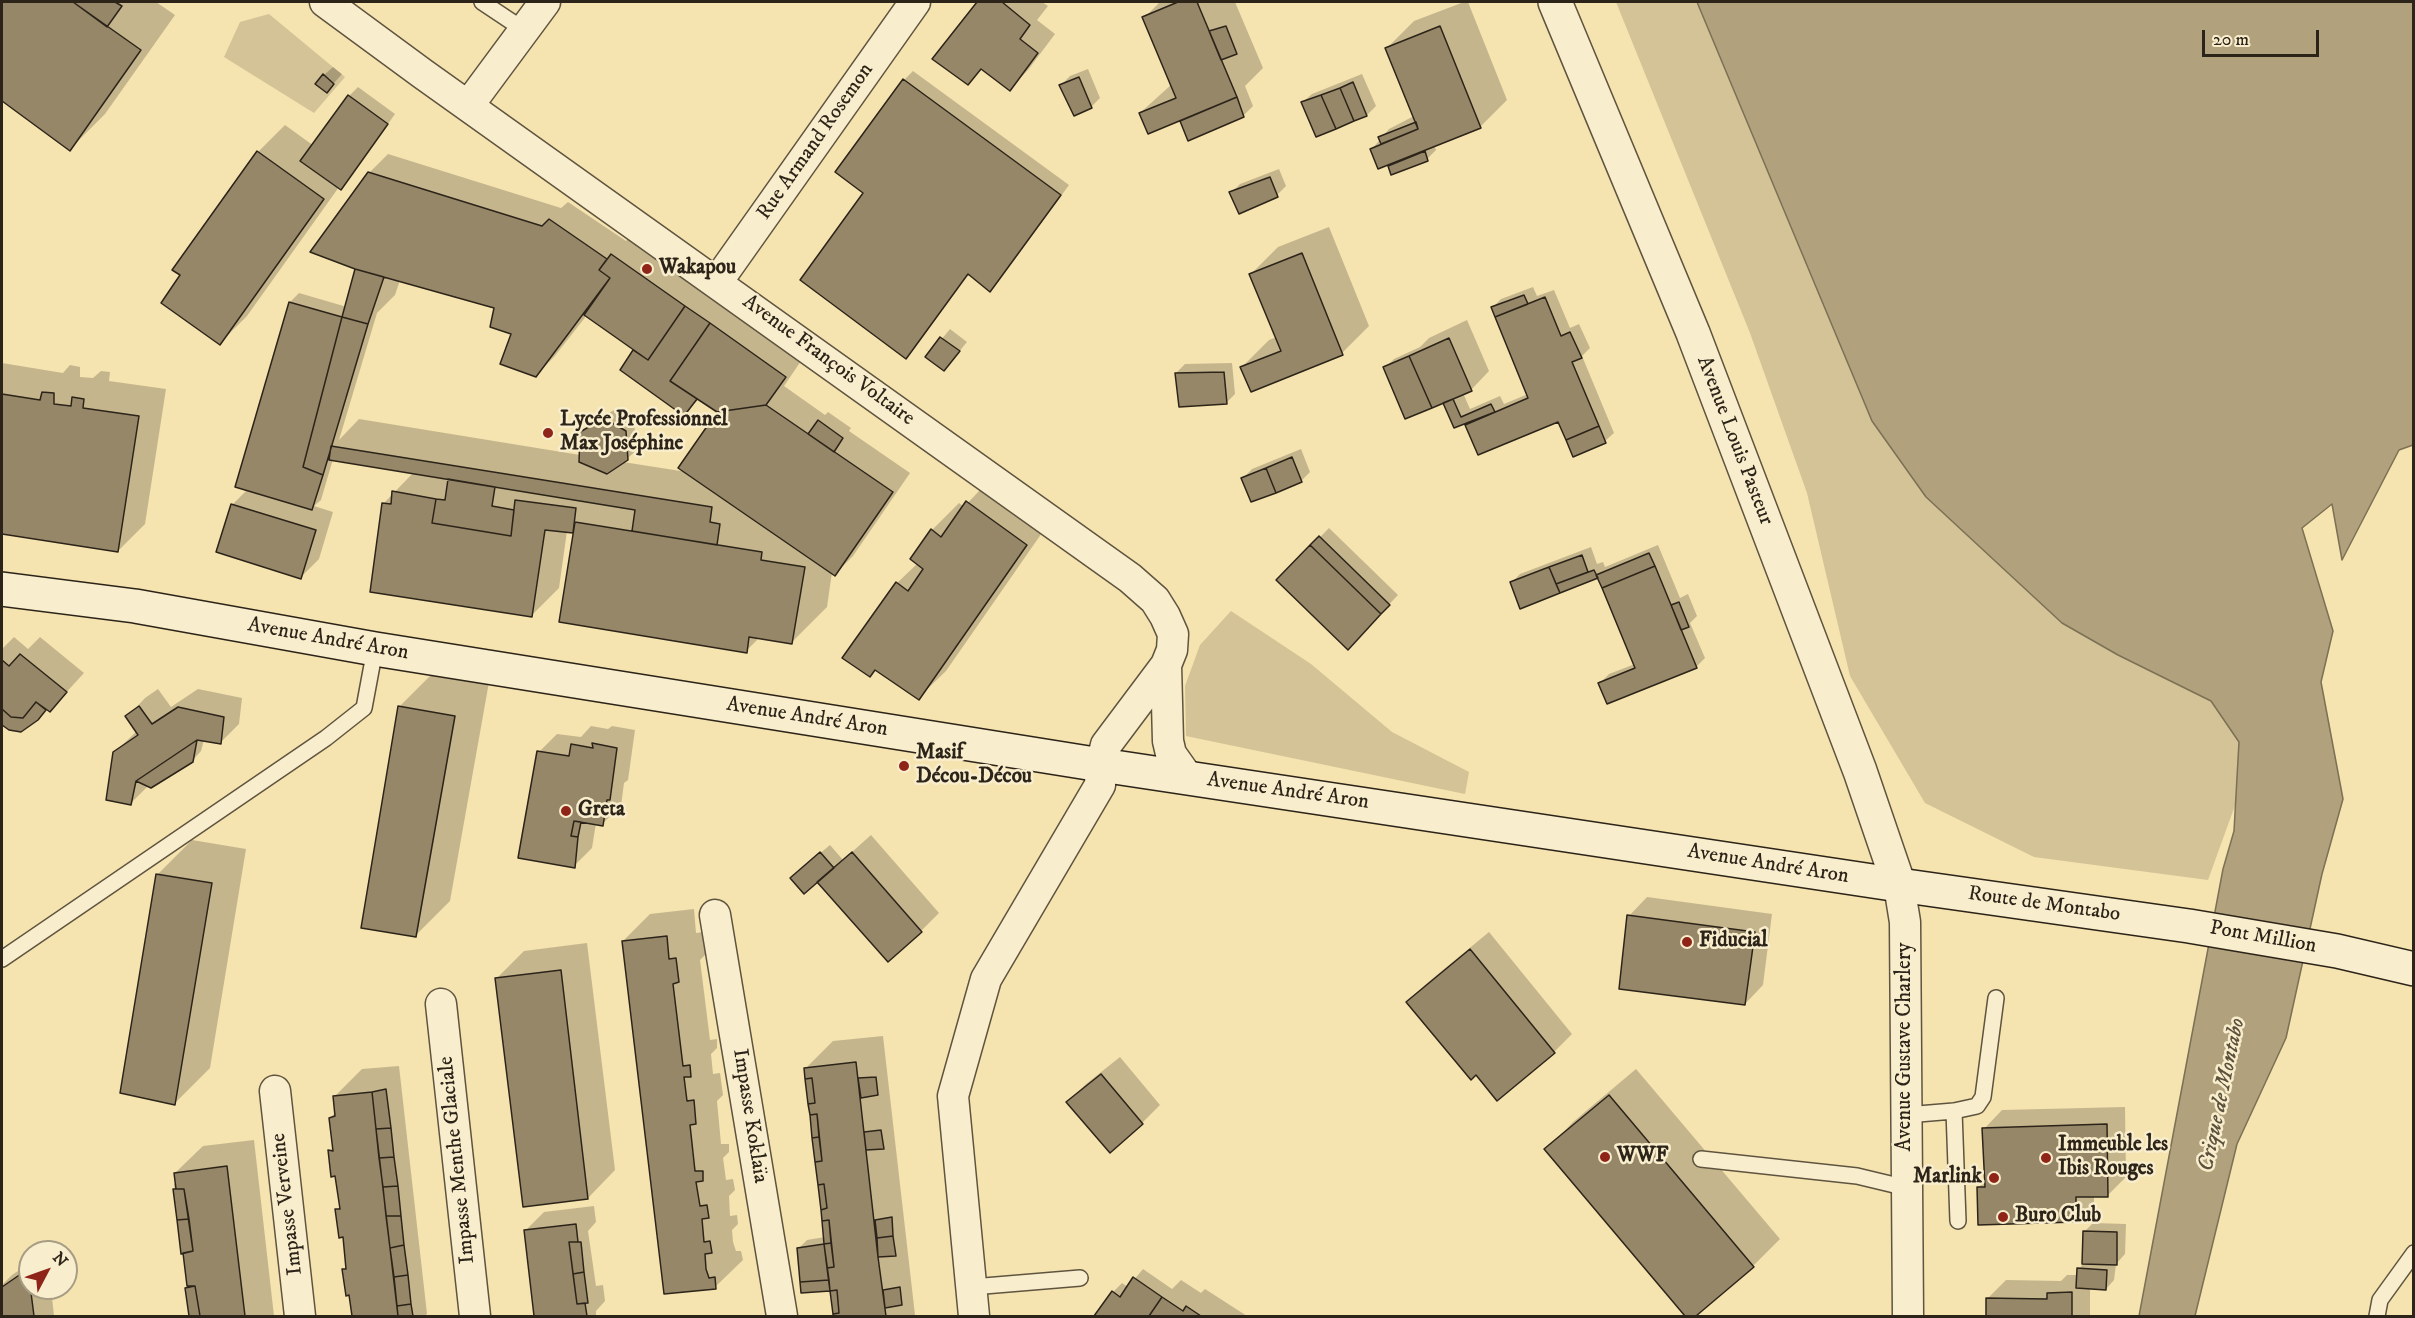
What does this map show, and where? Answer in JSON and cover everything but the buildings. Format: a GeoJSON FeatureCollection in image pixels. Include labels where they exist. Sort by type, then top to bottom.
{"type":"FeatureCollection","features":[{"type":"Feature","properties":{"kind":"main road","name":"Avenue Louis Pasteur"},"geometry":{"type":"LineString","coordinates":[[1556,2],[1693,333],[1860,771],[1899,885]]}},
{"type":"Feature","properties":{"kind":"main road","name":"Avenue André Aron"},"geometry":{"type":"LineString","coordinates":[[2,589],[135,606],[375,649],[1101,765],[1899,885]]}},
{"type":"Feature","properties":{"kind":"main road","name":"Route de Montabo"},"geometry":{"type":"LineString","coordinates":[[1899,885],[2189,926]]}},
{"type":"Feature","properties":{"kind":"main road","name":"Pont Million"},"geometry":{"type":"LineString","coordinates":[[2189,926],[2337,951],[2414,969]]}},
{"type":"Feature","properties":{"kind":"street","name":"Avenue François Voltaire"},"geometry":{"type":"LineString","coordinates":[[325,2],[1140,586],[1155,600],[1173,634],[1172,650],[1166,665],[1106,745],[1101,765],[1100,785],[986,979],[953,1096],[975,1317]]}},
{"type":"Feature","properties":{"kind":"street"},"geometry":{"type":"LineString","coordinates":[[468,106],[545,2]]}},
{"type":"Feature","properties":{"kind":"street","name":"Rue Armand Rosemon"},"geometry":{"type":"LineString","coordinates":[[717,282],[915,2]]}},
{"type":"Feature","properties":{"kind":"street","name":"Avenue François Voltaire"},"geometry":{"type":"LineString","coordinates":[[1166,665],[1168,741],[1171,754],[1188,778]]}},
{"type":"Feature","properties":{"kind":"street","name":"Avenue Gustave Charlery"},"geometry":{"type":"LineString","coordinates":[[1899,885],[1905,922],[1908,1317]]}},
{"type":"Feature","properties":{"kind":"street","name":"Impasse Koklaïa"},"geometry":{"type":"LineString","coordinates":[[716,915],[782,1317]]}},
{"type":"Feature","properties":{"kind":"street","name":"Impasse Menthe Glaciale"},"geometry":{"type":"LineString","coordinates":[[441,1004],[475,1317]]}},
{"type":"Feature","properties":{"kind":"street","name":"Impasse Verveine"},"geometry":{"type":"LineString","coordinates":[[275,1091],[300,1317]]}},
{"type":"Feature","properties":{"kind":"lane"},"geometry":{"type":"LineString","coordinates":[[482,2],[524,30]]}},
{"type":"Feature","properties":{"kind":"lane"},"geometry":{"type":"LineString","coordinates":[[2,959],[326,738],[364,708],[375,649]]}},
{"type":"Feature","properties":{"kind":"lane"},"geometry":{"type":"LineString","coordinates":[[1906,1115],[1954,1111],[1977,1106],[1983,1097],[1996,998]]}},
{"type":"Feature","properties":{"kind":"lane"},"geometry":{"type":"LineString","coordinates":[[1954,1111],[1958,1221]]}},
{"type":"Feature","properties":{"kind":"lane"},"geometry":{"type":"LineString","coordinates":[[1701,1159],[1857,1176],[1907,1188]]}},
{"type":"Feature","properties":{"kind":"lane"},"geometry":{"type":"LineString","coordinates":[[2377,1317],[2380,1300],[2414,1253]]}},
{"type":"Feature","properties":{"kind":"lane"},"geometry":{"type":"LineString","coordinates":[[972,1287],[1080,1278]]}},
{"type":"Feature","properties":{"kind":"shaded area"},"geometry":{"type":"Polygon","coordinates":[[[1616,2],[1883,2],[2238,439],[2250,764],[2208,880],[2034,857],[1925,803],[1850,676],[1807,493],[1750,333],[1616,2]]]}},
{"type":"Feature","properties":{"kind":"shaded area"},"geometry":{"type":"Polygon","coordinates":[[[269,14],[345,77],[314,113],[224,57],[240,22],[269,14]]]}},
{"type":"Feature","properties":{"kind":"shaded area"},"geometry":{"type":"Polygon","coordinates":[[[1231,611],[1311,664],[1392,732],[1469,772],[1465,794],[1186,736],[1185,686],[1200,645],[1231,611]]]}},
{"type":"Feature","properties":{"kind":"water","name":"Crique de Montabo"},"geometry":{"type":"Polygon","coordinates":[[[1697,2],[2413,2],[2413,445],[2399,450],[2342,560],[2332,504],[2302,528],[2333,631],[2321,682],[2343,799],[2322,874],[2286,1038],[2237,1144],[2195,1316],[2139,1316],[2223,869],[2234,831],[2239,742],[2211,701],[2118,655],[2062,623],[1926,497],[1872,421],[1697,2]]]}},
{"type":"Feature","properties":{"kind":"place","name":"Wakapou"},"geometry":{"type":"Point","coordinates":[647,269]}},
{"type":"Feature","properties":{"kind":"place","name":"Lycée Professionnel Max Joséphine"},"geometry":{"type":"Point","coordinates":[548,433]}},
{"type":"Feature","properties":{"kind":"place","name":"Masif Décou-Décou"},"geometry":{"type":"Point","coordinates":[904,766]}},
{"type":"Feature","properties":{"kind":"place","name":"Greta"},"geometry":{"type":"Point","coordinates":[566,811]}},
{"type":"Feature","properties":{"kind":"place","name":"Fiducial"},"geometry":{"type":"Point","coordinates":[1687,942]}},
{"type":"Feature","properties":{"kind":"place","name":"WWF"},"geometry":{"type":"Point","coordinates":[1605,1157]}},
{"type":"Feature","properties":{"kind":"place","name":"Immeuble les Ibis Rouges"},"geometry":{"type":"Point","coordinates":[2046,1158]}},
{"type":"Feature","properties":{"kind":"place","name":"Marlink"},"geometry":{"type":"Point","coordinates":[1994,1178]}},
{"type":"Feature","properties":{"kind":"place","name":"Buro Club"},"geometry":{"type":"Point","coordinates":[2003,1217]}}]}
